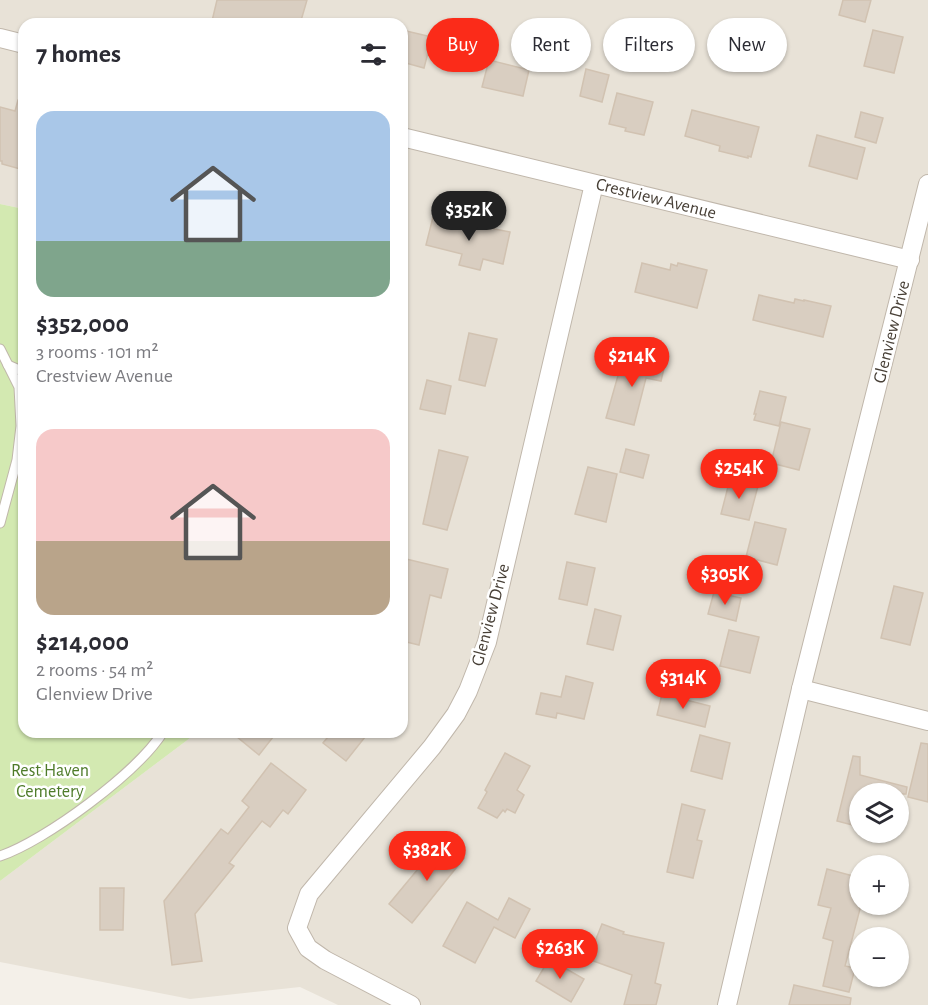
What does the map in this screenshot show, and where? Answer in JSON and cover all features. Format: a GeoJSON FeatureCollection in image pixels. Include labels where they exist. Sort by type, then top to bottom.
{"type":"FeatureCollection","features":[{"type":"Feature","properties":{"kind":"street"},"geometry":{"type":"LineString","coordinates":[[0,38],[18,42]]}},
{"type":"Feature","properties":{"kind":"street","name":"Crestview Avenue"},"geometry":{"type":"LineString","coordinates":[[408,138],[910,260]]}},
{"type":"Feature","properties":{"kind":"street","name":"Glenview Drive"},"geometry":{"type":"LineString","coordinates":[[411,1005],[325,960],[308,948],[297,928],[309,894],[432,747],[456,714],[479,666],[487,642],[594,184]]}},
{"type":"Feature","properties":{"kind":"street","name":"Glenview Drive"},"geometry":{"type":"LineString","coordinates":[[727,1005],[801,689],[928,184]]}},
{"type":"Feature","properties":{"kind":"street"},"geometry":{"type":"LineString","coordinates":[[801,689],[928,721]]}},
{"type":"Feature","properties":{"kind":"lane"},"geometry":{"type":"LineString","coordinates":[[0,349],[18,385]]}},
{"type":"Feature","properties":{"kind":"lane"},"geometry":{"type":"LineString","coordinates":[[8,365],[18,369]]}},
{"type":"Feature","properties":{"kind":"lane"},"geometry":{"type":"LineString","coordinates":[[1,518],[18,454]]}},
{"type":"Feature","properties":{"kind":"lane"},"geometry":{"type":"LineString","coordinates":[[0,856],[28,845],[106,790],[132,767],[158,738]]}},
{"type":"Feature","properties":{"kind":"shaded area"},"geometry":{"type":"Polygon","coordinates":[[[0,0],[928,0],[928,1005],[338,1005],[300,987],[190,999],[0,962],[0,881],[190,738],[408,738],[408,18],[18,18],[18,208],[0,204],[0,0]]]}},
{"type":"Feature","properties":{"kind":"green space","name":"Rest Haven Cemetery"},"geometry":{"type":"Polygon","coordinates":[[[0,204],[18,208],[18,738],[190,738],[0,881],[0,204]]]}},
{"type":"Feature","properties":{"kind":"building"},"geometry":{"type":"Polygon","coordinates":[[[217,0],[307,0],[302,18],[213,18],[217,0]]]}},
{"type":"Feature","properties":{"kind":"building"},"geometry":{"type":"Polygon","coordinates":[[[843,0],[871,0],[865,22],[839,15],[843,0]]]}},
{"type":"Feature","properties":{"kind":"building"},"geometry":{"type":"Polygon","coordinates":[[[873,30],[903,37],[894,73],[864,66],[873,30]]]}},
{"type":"Feature","properties":{"kind":"building"},"geometry":{"type":"Polygon","coordinates":[[[408,31],[426,36],[424,68],[408,64],[408,31]]]}},
{"type":"Feature","properties":{"kind":"building"},"geometry":{"type":"Polygon","coordinates":[[[499,62],[511,66],[511,72],[529,72],[523,96],[482,87],[486,72],[499,72],[499,62]]]}},
{"type":"Feature","properties":{"kind":"building"},"geometry":{"type":"Polygon","coordinates":[[[591,70],[609,75],[602,102],[580,96],[585,72],[591,70]]]}},
{"type":"Feature","properties":{"kind":"building"},"geometry":{"type":"Polygon","coordinates":[[[617,93],[653,102],[644,135],[625,131],[626,128],[609,124],[617,93]]]}},
{"type":"Feature","properties":{"kind":"building"},"geometry":{"type":"Polygon","coordinates":[[[18,100],[18,168],[2,164],[0,161],[0,107],[15,111],[18,100]]]}},
{"type":"Feature","properties":{"kind":"building"},"geometry":{"type":"Polygon","coordinates":[[[692,110],[759,127],[751,157],[719,151],[720,146],[685,136],[692,110]]]}},
{"type":"Feature","properties":{"kind":"building"},"geometry":{"type":"Polygon","coordinates":[[[861,112],[883,118],[876,143],[855,137],[861,112]]]}},
{"type":"Feature","properties":{"kind":"building"},"geometry":{"type":"Polygon","coordinates":[[[817,135],[865,148],[857,179],[809,166],[817,135]]]}},
{"type":"Feature","properties":{"kind":"building"},"geometry":{"type":"Polygon","coordinates":[[[433,217],[474,227],[475,225],[510,232],[503,264],[483,259],[480,270],[459,265],[462,254],[426,245],[433,217]]]}},
{"type":"Feature","properties":{"kind":"building"},"geometry":{"type":"Polygon","coordinates":[[[642,263],[670,270],[671,264],[677,266],[678,263],[707,270],[697,308],[635,292],[642,263]]]}},
{"type":"Feature","properties":{"kind":"building"},"geometry":{"type":"Polygon","coordinates":[[[759,295],[794,303],[795,299],[831,306],[823,337],[753,320],[759,295]]]}},
{"type":"Feature","properties":{"kind":"building"},"geometry":{"type":"Polygon","coordinates":[[[469,333],[497,339],[485,386],[459,380],[469,333]]]}},
{"type":"Feature","properties":{"kind":"building"},"geometry":{"type":"Polygon","coordinates":[[[626,354],[665,364],[661,381],[646,378],[634,425],[606,418],[619,372],[622,373],[626,354]]]}},
{"type":"Feature","properties":{"kind":"building"},"geometry":{"type":"Polygon","coordinates":[[[427,380],[451,386],[445,414],[420,409],[427,380]]]}},
{"type":"Feature","properties":{"kind":"building"},"geometry":{"type":"Polygon","coordinates":[[[760,391],[786,397],[779,426],[754,420],[760,391]]]}},
{"type":"Feature","properties":{"kind":"building"},"geometry":{"type":"Polygon","coordinates":[[[781,422],[810,429],[799,470],[771,463],[781,422]]]}},
{"type":"Feature","properties":{"kind":"building"},"geometry":{"type":"Polygon","coordinates":[[[626,449],[649,455],[643,478],[620,472],[626,449]]]}},
{"type":"Feature","properties":{"kind":"building"},"geometry":{"type":"Polygon","coordinates":[[[439,450],[468,457],[447,530],[423,524],[439,450]]]}},
{"type":"Feature","properties":{"kind":"building"},"geometry":{"type":"Polygon","coordinates":[[[588,467],[617,474],[606,522],[575,514],[588,467]]]}},
{"type":"Feature","properties":{"kind":"building"},"geometry":{"type":"Polygon","coordinates":[[[730,479],[758,486],[749,520],[721,514],[730,479]]]}},
{"type":"Feature","properties":{"kind":"building"},"geometry":{"type":"Polygon","coordinates":[[[755,522],[786,529],[777,565],[746,557],[755,522]]]}},
{"type":"Feature","properties":{"kind":"building"},"geometry":{"type":"Polygon","coordinates":[[[408,559],[448,569],[441,598],[430,595],[419,645],[408,642],[408,559]]]}},
{"type":"Feature","properties":{"kind":"building"},"geometry":{"type":"Polygon","coordinates":[[[567,562],[595,568],[587,605],[559,599],[567,562]]]}},
{"type":"Feature","properties":{"kind":"building"},"geometry":{"type":"Polygon","coordinates":[[[894,586],[923,593],[910,645],[881,638],[894,586]]]}},
{"type":"Feature","properties":{"kind":"building"},"geometry":{"type":"Polygon","coordinates":[[[714,592],[741,598],[736,621],[708,614],[714,592]]]}},
{"type":"Feature","properties":{"kind":"building"},"geometry":{"type":"Polygon","coordinates":[[[595,609],[621,616],[613,650],[587,644],[595,609]]]}},
{"type":"Feature","properties":{"kind":"building"},"geometry":{"type":"Polygon","coordinates":[[[729,630],[759,637],[750,673],[720,666],[729,630]]]}},
{"type":"Feature","properties":{"kind":"building"},"geometry":{"type":"Polygon","coordinates":[[[566,676],[593,683],[584,719],[557,713],[556,718],[536,714],[541,693],[561,697],[566,676]]]}},
{"type":"Feature","properties":{"kind":"building"},"geometry":{"type":"Polygon","coordinates":[[[662,694],[710,706],[705,727],[657,715],[662,694]]]}},
{"type":"Feature","properties":{"kind":"building"},"geometry":{"type":"Polygon","coordinates":[[[700,735],[730,743],[722,779],[691,771],[700,735]]]}},
{"type":"Feature","properties":{"kind":"building"},"geometry":{"type":"Polygon","coordinates":[[[238,738],[272,738],[259,755],[238,738]]]}},
{"type":"Feature","properties":{"kind":"building"},"geometry":{"type":"Polygon","coordinates":[[[327,738],[364,738],[346,761],[323,743],[327,738]]]}},
{"type":"Feature","properties":{"kind":"building"},"geometry":{"type":"Polygon","coordinates":[[[921,743],[928,744],[928,802],[909,797],[921,743]]]}},
{"type":"Feature","properties":{"kind":"building"},"geometry":{"type":"Polygon","coordinates":[[[505,753],[530,766],[517,790],[524,795],[515,813],[507,809],[505,812],[503,810],[497,818],[478,808],[505,753]]]}},
{"type":"Feature","properties":{"kind":"building"},"geometry":{"type":"Polygon","coordinates":[[[853,756],[860,757],[860,775],[891,783],[849,783],[849,824],[837,821],[853,756]]]}},
{"type":"Feature","properties":{"kind":"building"},"geometry":{"type":"Polygon","coordinates":[[[271,763],[306,790],[288,814],[283,810],[270,827],[262,821],[229,863],[234,866],[195,914],[202,961],[172,965],[164,901],[221,829],[228,834],[249,807],[242,801],[271,763]]]}},
{"type":"Feature","properties":{"kind":"building"},"geometry":{"type":"Polygon","coordinates":[[[682,804],[705,810],[697,840],[702,841],[693,878],[667,872],[682,804]]]}},
{"type":"Feature","properties":{"kind":"building"},"geometry":{"type":"Polygon","coordinates":[[[442,840],[464,858],[412,923],[389,904],[442,840]]]}},
{"type":"Feature","properties":{"kind":"building"},"geometry":{"type":"Polygon","coordinates":[[[827,869],[849,875],[849,915],[858,915],[855,927],[849,927],[849,951],[845,966],[849,967],[849,992],[823,986],[833,941],[823,938],[831,908],[818,905],[827,869]]]}},
{"type":"Feature","properties":{"kind":"building"},"geometry":{"type":"Polygon","coordinates":[[[100,888],[124,888],[123,930],[100,930],[100,888]]]}},
{"type":"Feature","properties":{"kind":"building"},"geometry":{"type":"Polygon","coordinates":[[[509,898],[530,909],[515,938],[494,927],[475,963],[443,946],[467,902],[498,920],[509,898]]]}},
{"type":"Feature","properties":{"kind":"building"},"geometry":{"type":"Polygon","coordinates":[[[602,924],[624,932],[623,934],[664,943],[655,983],[661,985],[656,1005],[624,1005],[632,975],[588,959],[602,924]]]}},
{"type":"Feature","properties":{"kind":"building"},"geometry":{"type":"Polygon","coordinates":[[[549,959],[584,979],[571,1002],[536,981],[549,959]]]}},
{"type":"Feature","properties":{"kind":"building"},"geometry":{"type":"Polygon","coordinates":[[[794,985],[851,998],[850,1005],[789,1005],[794,985]]]}}]}
